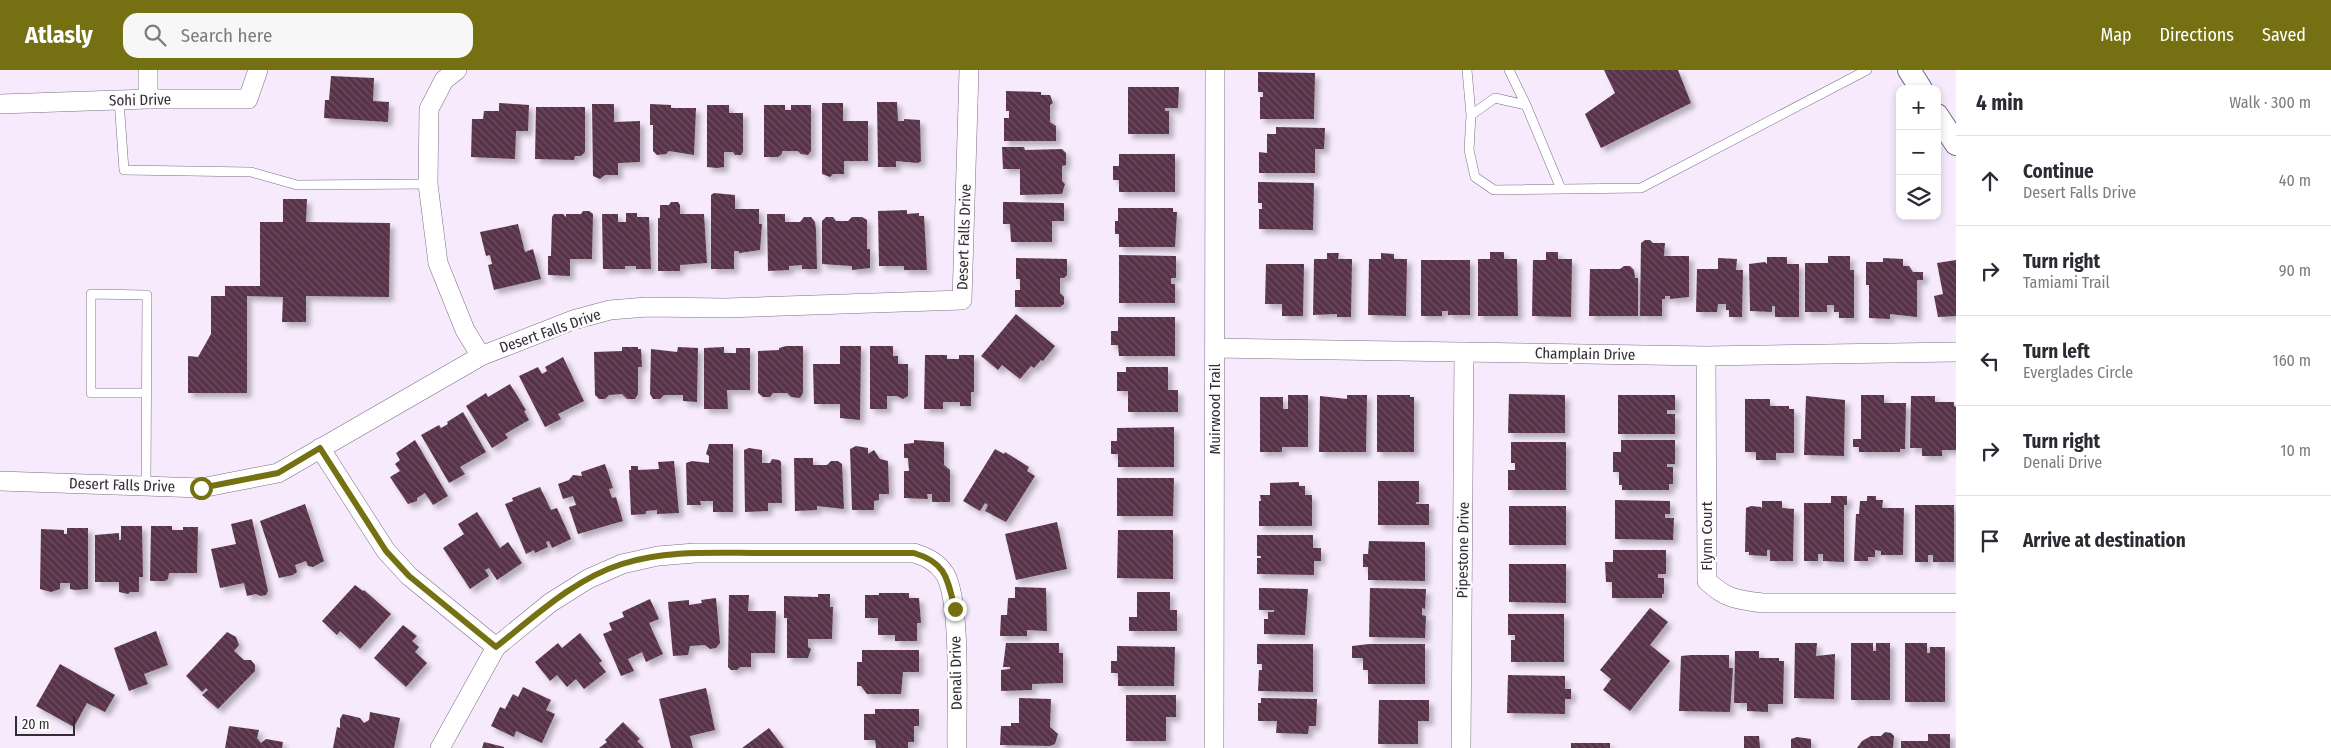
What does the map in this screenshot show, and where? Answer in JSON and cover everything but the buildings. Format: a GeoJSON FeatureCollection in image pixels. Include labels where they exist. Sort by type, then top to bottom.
{"type":"FeatureCollection","features":[{"type":"Feature","properties":{"kind":"street"},"geometry":{"type":"LineString","coordinates":[[148,70],[148,99]]}},
{"type":"Feature","properties":{"kind":"street","name":"Sohi Drive"},"geometry":{"type":"LineString","coordinates":[[0,104],[148,99],[248,100],[258,70]]}},
{"type":"Feature","properties":{"kind":"street"},"geometry":{"type":"LineString","coordinates":[[457,70],[444,80],[429,109],[428,184],[438,263],[464,330],[481,356]]}},
{"type":"Feature","properties":{"kind":"street","name":"Desert Falls Drive"},"geometry":{"type":"LineString","coordinates":[[0,481],[201,488],[278,473],[481,356],[573,320],[610,310],[647,307],[726,308],[962,300],[969,70]]}},
{"type":"Feature","properties":{"kind":"street","name":"Muirwood Trail"},"geometry":{"type":"LineString","coordinates":[[1214,748],[1215,70]]}},
{"type":"Feature","properties":{"kind":"street"},"geometry":{"type":"LineString","coordinates":[[1909,70],[1918,85]]}},
{"type":"Feature","properties":{"kind":"street"},"geometry":{"type":"LineString","coordinates":[[1941,120],[1956,144]]}},
{"type":"Feature","properties":{"kind":"street","name":"Champlain Drive"},"geometry":{"type":"LineString","coordinates":[[1215,348],[1706,356],[1956,352]]}},
{"type":"Feature","properties":{"kind":"street","name":"Pipestone Drive"},"geometry":{"type":"LineString","coordinates":[[1461,748],[1464,352]]}},
{"type":"Feature","properties":{"kind":"street","name":"Flynn Court"},"geometry":{"type":"LineString","coordinates":[[1706,356],[1707,580],[1720,593],[1740,600],[1763,603],[1956,604]]}},
{"type":"Feature","properties":{"kind":"street"},"geometry":{"type":"LineString","coordinates":[[320,448],[386,551],[409,576],[496,647],[440,748]]}},
{"type":"Feature","properties":{"kind":"street","name":"Denali Drive"},"geometry":{"type":"LineString","coordinates":[[496,647],[550,604],[588,579],[622,564],[658,556],[695,553],[914,553],[930,558],[946,576],[955,609],[957,748]]}},
{"type":"Feature","properties":{"kind":"lane"},"geometry":{"type":"LineString","coordinates":[[1467,70],[1471,115],[1469,150],[1475,176],[1494,190],[1641,188],[1867,70]]}},
{"type":"Feature","properties":{"kind":"lane"},"geometry":{"type":"LineString","coordinates":[[1509,70],[1526,105],[1561,189]]}},
{"type":"Feature","properties":{"kind":"lane"},"geometry":{"type":"LineString","coordinates":[[1471,115],[1495,98],[1526,105]]}},
{"type":"Feature","properties":{"kind":"lane"},"geometry":{"type":"LineString","coordinates":[[120,100],[124,170],[251,172],[297,185],[428,184]]}},
{"type":"Feature","properties":{"kind":"lane"},"geometry":{"type":"LineString","coordinates":[[146,393],[91,393],[92,294],[147,295],[146,486]]}},
{"type":"Feature","properties":{"kind":"route"},"geometry":{"type":"LineString","coordinates":[[201,488],[278,473],[320,448],[368,526],[386,551],[409,576],[496,647],[550,604],[588,579],[622,564],[658,556],[695,553],[914,553],[930,558],[946,576],[955,609]]}}]}
